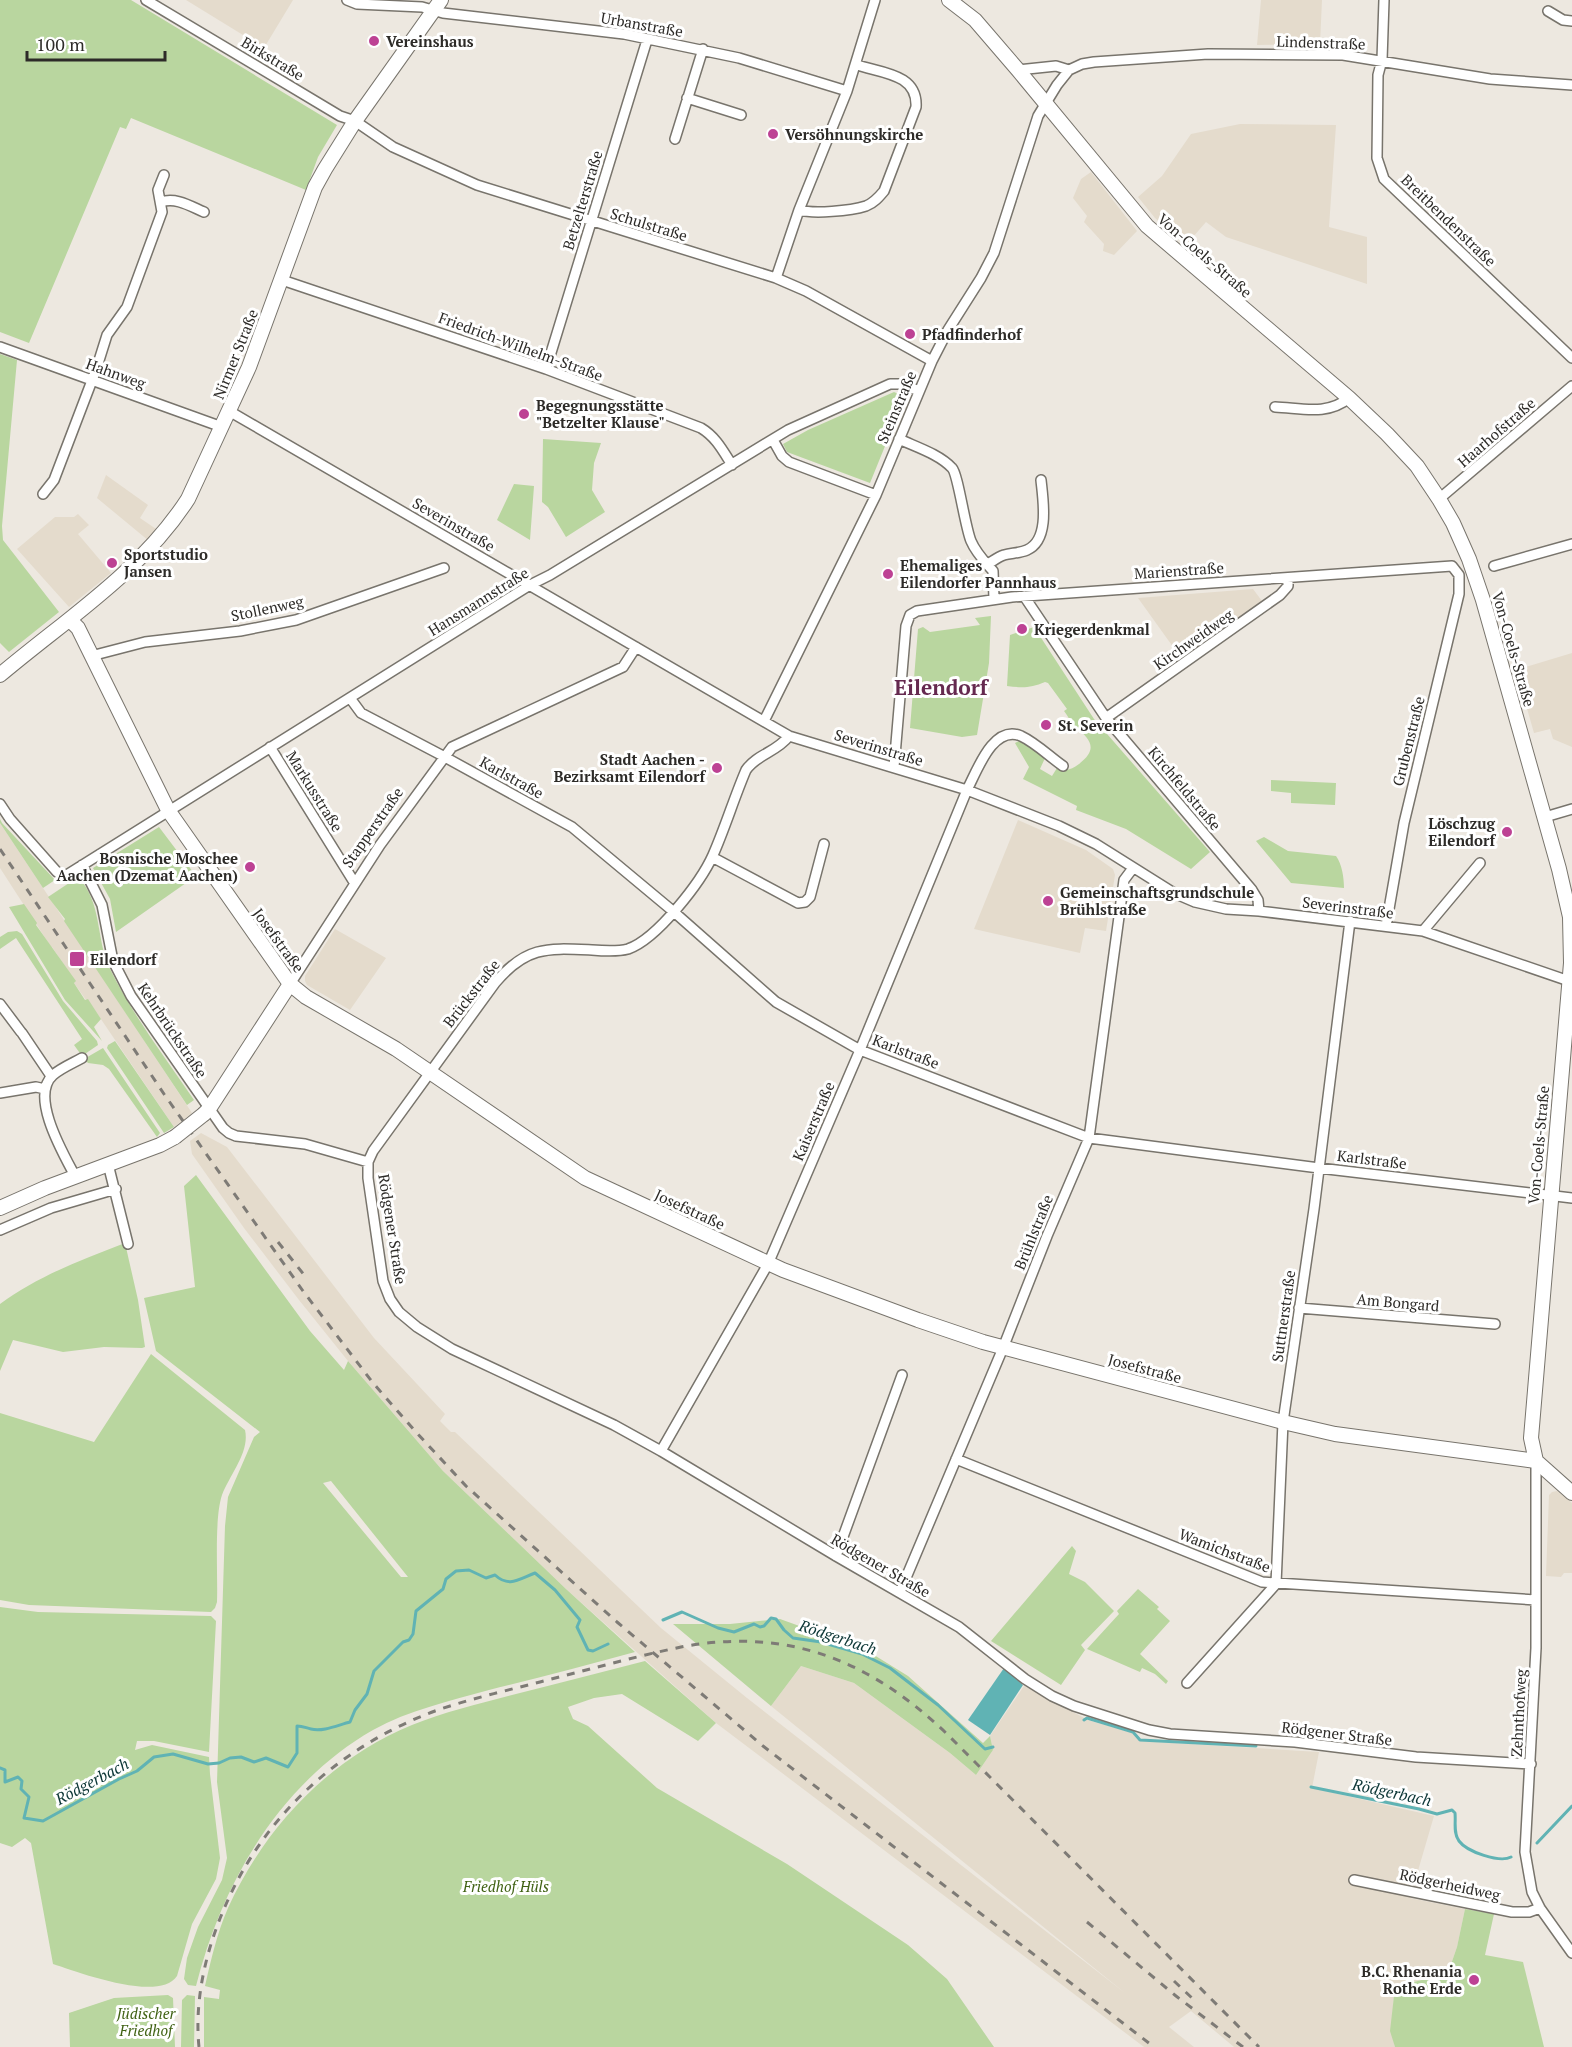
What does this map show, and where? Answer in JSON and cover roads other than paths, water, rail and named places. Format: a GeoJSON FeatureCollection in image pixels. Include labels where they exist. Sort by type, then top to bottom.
{"type":"FeatureCollection","features":[{"type":"Feature","properties":{"kind":"street","name":"Birkstraße"},"geometry":{"type":"LineString","coordinates":[[146,0],[340,116],[355,121]]}},
{"type":"Feature","properties":{"kind":"street","name":"Urbanstraße"},"geometry":{"type":"LineString","coordinates":[[347,0],[357,4],[436,6],[624,34],[703,49],[847,92]]}},
{"type":"Feature","properties":{"kind":"street"},"geometry":{"type":"LineString","coordinates":[[776,278],[799,210],[857,65],[875,0]]}},
{"type":"Feature","properties":{"kind":"street","name":"Breitbendenstraße"},"geometry":{"type":"LineString","coordinates":[[1384,0],[1382,60],[1378,75],[1377,158],[1384,179],[1572,358]]}},
{"type":"Feature","properties":{"kind":"street","name":"Von-Coels-Straße"},"geometry":{"type":"LineString","coordinates":[[955,2],[1018,70],[1147,226],[1348,399],[1417,466],[1453,523],[1476,580],[1545,817],[1570,917],[1571,981],[1531,1438],[1536,1461]]}},
{"type":"Feature","properties":{"kind":"street","name":"Nirmer Straße"},"geometry":{"type":"LineString","coordinates":[[0,675],[70,620],[141,558],[176,519],[188,499],[249,367],[315,187],[355,121],[436,6]]}},
{"type":"Feature","properties":{"kind":"street"},"geometry":{"type":"LineString","coordinates":[[1548,11],[1563,20],[1572,21]]}},
{"type":"Feature","properties":{"kind":"street","name":"Betzelterstraße"},"geometry":{"type":"LineString","coordinates":[[546,369],[646,40]]}},
{"type":"Feature","properties":{"kind":"street"},"geometry":{"type":"LineString","coordinates":[[675,138],[703,49]]}},
{"type":"Feature","properties":{"kind":"street","name":"Lindenstraße"},"geometry":{"type":"LineString","coordinates":[[1018,70],[1056,66],[1069,70],[1094,62],[1208,54],[1343,55],[1490,79],[1572,85]]}},
{"type":"Feature","properties":{"kind":"street"},"geometry":{"type":"LineString","coordinates":[[799,210],[811,213],[866,206],[877,200],[885,191],[916,107],[917,98],[915,90],[909,83],[898,77],[857,65]]}},
{"type":"Feature","properties":{"kind":"street"},"geometry":{"type":"LineString","coordinates":[[1046,103],[1069,70]]}},
{"type":"Feature","properties":{"kind":"street"},"geometry":{"type":"LineString","coordinates":[[687,98],[741,115]]}},
{"type":"Feature","properties":{"kind":"street","name":"Steinstraße"},"geometry":{"type":"LineString","coordinates":[[764,721],[876,495],[932,361],[994,253],[1038,116],[1046,103]]}},
{"type":"Feature","properties":{"kind":"street","name":"Schulstraße"},"geometry":{"type":"LineString","coordinates":[[355,121],[393,147],[477,186],[776,278],[806,291],[932,361]]}},
{"type":"Feature","properties":{"kind":"street"},"geometry":{"type":"LineString","coordinates":[[43,494],[54,480],[107,335],[127,307],[162,212],[158,190],[164,175]]}},
{"type":"Feature","properties":{"kind":"street"},"geometry":{"type":"LineString","coordinates":[[161,202],[168,200],[180,202],[204,212]]}},
{"type":"Feature","properties":{"kind":"street","name":"Friedrich-Wilhelm-Straße"},"geometry":{"type":"LineString","coordinates":[[282,280],[546,369],[701,428],[710,433],[718,442],[732,465]]}},
{"type":"Feature","properties":{"kind":"street","name":"Hahnweg"},"geometry":{"type":"LineString","coordinates":[[0,347],[222,427]]}},
{"type":"Feature","properties":{"kind":"street","name":"Hansmannstraße"},"geometry":{"type":"LineString","coordinates":[[0,804],[10,819],[57,872],[65,876],[530,585],[802,423],[890,384],[901,384],[919,391]]}},
{"type":"Feature","properties":{"kind":"street","name":"Haarhofstraße"},"geometry":{"type":"LineString","coordinates":[[1439,499],[1572,386]]}},
{"type":"Feature","properties":{"kind":"street"},"geometry":{"type":"LineString","coordinates":[[1275,407],[1328,410],[1341,405],[1348,399]]}},
{"type":"Feature","properties":{"kind":"street","name":"Severinstraße"},"geometry":{"type":"LineString","coordinates":[[230,411],[789,736],[967,790],[1068,830],[1096,844],[1174,893],[1196,902],[1226,909],[1350,921],[1423,931],[1571,981]]}},
{"type":"Feature","properties":{"kind":"street"},"geometry":{"type":"LineString","coordinates":[[898,439],[953,468],[971,542],[993,571],[994,599]]}},
{"type":"Feature","properties":{"kind":"street"},"geometry":{"type":"LineString","coordinates":[[773,440],[782,456],[789,462],[876,495]]}},
{"type":"Feature","properties":{"kind":"street"},"geometry":{"type":"LineString","coordinates":[[988,564],[1004,555],[1030,549],[1038,541],[1043,525],[1041,480]]}},
{"type":"Feature","properties":{"kind":"street"},"geometry":{"type":"LineString","coordinates":[[1494,566],[1572,544]]}},
{"type":"Feature","properties":{"kind":"street","name":"Marienstraße"},"geometry":{"type":"LineString","coordinates":[[894,767],[906,626],[910,615],[925,609],[1024,596],[1452,566]]}},
{"type":"Feature","properties":{"kind":"street","name":"Grubenstraße"},"geometry":{"type":"LineString","coordinates":[[1386,926],[1404,823],[1459,594],[1459,575],[1452,566]]}},
{"type":"Feature","properties":{"kind":"street","name":"Stollenweg"},"geometry":{"type":"LineString","coordinates":[[91,656],[145,642],[240,631],[296,620],[444,568]]}},
{"type":"Feature","properties":{"kind":"street","name":"Kirchweidweg"},"geometry":{"type":"LineString","coordinates":[[1106,718],[1281,595],[1288,586],[1288,578]]}},
{"type":"Feature","properties":{"kind":"street","name":"Kirchfeldstraße"},"geometry":{"type":"LineString","coordinates":[[1024,596],[1106,718],[1252,890],[1258,900],[1259,911]]}},
{"type":"Feature","properties":{"kind":"street","name":"Josefstraße"},"geometry":{"type":"LineString","coordinates":[[70,620],[78,628],[168,810],[290,984],[297,991],[430,1071],[585,1178],[768,1264],[918,1320],[1004,1348],[1335,1434],[1536,1461]]}},
{"type":"Feature","properties":{"kind":"street","name":"Stapperstraße"},"geometry":{"type":"LineString","coordinates":[[0,1208],[75,1176],[160,1145],[175,1137],[206,1112],[354,882],[443,756],[452,747],[623,667],[636,647]]}},
{"type":"Feature","properties":{"kind":"street","name":"Karlstraße"},"geometry":{"type":"LineString","coordinates":[[350,698],[361,713],[572,827],[674,912],[776,1002],[860,1050],[1089,1138],[1572,1198]]}},
{"type":"Feature","properties":{"kind":"street","name":"Kaiserstraße"},"geometry":{"type":"LineString","coordinates":[[662,1451],[768,1264],[860,1050],[967,790],[994,742],[1011,734],[1020,736],[1063,766]]}},
{"type":"Feature","properties":{"kind":"street","name":"Brückstraße"},"geometry":{"type":"LineString","coordinates":[[368,1162],[373,1151],[430,1071],[495,984],[520,958],[535,952],[551,950],[615,951],[629,948],[643,941],[657,930],[698,881],[712,857],[746,770],[756,759],[783,744],[789,736]]}},
{"type":"Feature","properties":{"kind":"street","name":"Markusstraße"},"geometry":{"type":"LineString","coordinates":[[270,747],[354,882]]}},
{"type":"Feature","properties":{"kind":"street"},"geometry":{"type":"LineString","coordinates":[[1545,817],[1572,809]]}},
{"type":"Feature","properties":{"kind":"street"},"geometry":{"type":"LineString","coordinates":[[712,857],[798,903],[805,902],[810,897],[824,844]]}},
{"type":"Feature","properties":{"kind":"street"},"geometry":{"type":"LineString","coordinates":[[1423,931],[1480,863]]}},
{"type":"Feature","properties":{"kind":"street","name":"Kehrbrückstraße"},"geometry":{"type":"LineString","coordinates":[[82,865],[102,905],[113,961],[131,996],[206,1112]]}},
{"type":"Feature","properties":{"kind":"street","name":"Brühlstraße"},"geometry":{"type":"LineString","coordinates":[[900,1592],[1004,1348],[1047,1236],[1089,1138],[1124,880],[1133,868]]}},
{"type":"Feature","properties":{"kind":"street","name":"Suttnerstraße"},"geometry":{"type":"LineString","coordinates":[[1275,1584],[1283,1422],[1350,921]]}},
{"type":"Feature","properties":{"kind":"street"},"geometry":{"type":"LineString","coordinates":[[0,1004],[51,1076]]}},
{"type":"Feature","properties":{"kind":"street"},"geometry":{"type":"LineString","coordinates":[[75,1176],[46,1112],[45,1089],[51,1076],[82,1058]]}},
{"type":"Feature","properties":{"kind":"street"},"geometry":{"type":"LineString","coordinates":[[0,1093],[36,1087],[45,1089]]}},
{"type":"Feature","properties":{"kind":"street"},"geometry":{"type":"LineString","coordinates":[[206,1112],[229,1133],[236,1136],[305,1144],[368,1162]]}},
{"type":"Feature","properties":{"kind":"street","name":"Rödgener Straße"},"geometry":{"type":"LineString","coordinates":[[368,1162],[383,1281],[390,1299],[399,1312],[417,1327],[452,1349],[614,1425],[662,1451],[959,1627],[1025,1679],[1052,1696],[1074,1706],[1149,1730],[1170,1734],[1295,1742],[1416,1757],[1531,1764]]}},
{"type":"Feature","properties":{"kind":"street"},"geometry":{"type":"LineString","coordinates":[[108,1164],[129,1244]]}},
{"type":"Feature","properties":{"kind":"street"},"geometry":{"type":"LineString","coordinates":[[0,1230],[51,1208],[116,1189]]}},
{"type":"Feature","properties":{"kind":"street","name":"Am Bongard"},"geometry":{"type":"LineString","coordinates":[[1299,1308],[1495,1324]]}},
{"type":"Feature","properties":{"kind":"street"},"geometry":{"type":"LineString","coordinates":[[836,1556],[902,1375]]}},
{"type":"Feature","properties":{"kind":"street","name":"Wamichstraße"},"geometry":{"type":"LineString","coordinates":[[956,1459],[1262,1582],[1536,1600]]}},
{"type":"Feature","properties":{"kind":"street"},"geometry":{"type":"LineString","coordinates":[[1536,1461],[1572,1493]]}},
{"type":"Feature","properties":{"kind":"street","name":"Zehnthofweg"},"geometry":{"type":"LineString","coordinates":[[1536,1461],[1536,1600],[1531,1764],[1525,1852],[1532,1892],[1540,1908],[1572,1953]]}},
{"type":"Feature","properties":{"kind":"street"},"geometry":{"type":"LineString","coordinates":[[1187,1683],[1275,1584]]}},
{"type":"Feature","properties":{"kind":"street","name":"Rödgerheidweg"},"geometry":{"type":"LineString","coordinates":[[1354,1880],[1512,1912],[1528,1912],[1540,1908]]}},
{"type":"Feature","properties":{"kind":"water"},"geometry":{"type":"Polygon","coordinates":[[[1004,1668],[1023,1685],[990,1735],[968,1720],[1004,1668]]]}},
{"type":"Feature","properties":{"kind":"waterway","name":"Rödgerbach"},"geometry":{"type":"LineString","coordinates":[[0,1768],[5,1770],[5,1782],[18,1777],[22,1781],[21,1789],[29,1797],[24,1818],[43,1821],[137,1771],[154,1757],[173,1754],[208,1764],[219,1763],[230,1758],[241,1757],[254,1762],[266,1758],[288,1767],[297,1753],[297,1726],[320,1730],[350,1722],[355,1710],[367,1694],[374,1671],[413,1634],[416,1611],[443,1589],[446,1579],[456,1571],[469,1570],[486,1578],[495,1575],[510,1582],[535,1573],[555,1590],[580,1620],[577,1627],[588,1650],[593,1651],[608,1644]]}},
{"type":"Feature","properties":{"kind":"waterway","name":"Rödgerbach"},"geometry":{"type":"LineString","coordinates":[[663,1620],[682,1612],[718,1628],[734,1632],[754,1624],[764,1626],[771,1618],[776,1619],[793,1638],[821,1642],[862,1654],[890,1668],[938,1705],[985,1749],[993,1747]]}},
{"type":"Feature","properties":{"kind":"waterway","name":"Rödgerbach"},"geometry":{"type":"LineString","coordinates":[[1084,1720],[1087,1718],[1133,1732],[1140,1740],[1256,1746]]}},
{"type":"Feature","properties":{"kind":"waterway","name":"Rödgerbach"},"geometry":{"type":"LineString","coordinates":[[1311,1787],[1437,1814],[1452,1810],[1455,1813],[1456,1835],[1463,1845],[1476,1852],[1499,1859],[1511,1857]]}},
{"type":"Feature","properties":{"kind":"waterway","name":"Rödgerbach"},"geometry":{"type":"LineString","coordinates":[[1537,1843],[1572,1806]]}},
{"type":"Feature","properties":{"kind":"railway"},"geometry":{"type":"LineString","coordinates":[[0,849],[164,1094],[303,1291],[373,1383],[466,1486],[617,1622],[763,1746],[1154,2047]]}},
{"type":"Feature","properties":{"kind":"railway"},"geometry":{"type":"LineString","coordinates":[[278,1242],[305,1276]]}},
{"type":"Feature","properties":{"kind":"railway"},"geometry":{"type":"LineString","coordinates":[[199,2047],[200,1991],[213,1936],[227,1902],[263,1839],[286,1811],[339,1763],[401,1725],[435,1711],[628,1659],[681,1647],[720,1642],[757,1642],[792,1646],[825,1655],[857,1668],[917,1708],[946,1733],[1259,2047]]}},
{"type":"Feature","properties":{"kind":"railway"},"geometry":{"type":"LineString","coordinates":[[1087,1922],[1176,1996],[1243,2047]]}},
{"type":"Feature","properties":{"kind":"railway"},"geometry":{"type":"LineString","coordinates":[[1174,1981],[1192,1998]]}},
{"type":"Feature","properties":{"kind":"place","name":"Vereinshaus"},"geometry":{"type":"Point","coordinates":[374,41]}},
{"type":"Feature","properties":{"kind":"place","name":"Versöhnungskirche"},"geometry":{"type":"Point","coordinates":[773,134]}},
{"type":"Feature","properties":{"kind":"place","name":"Pfadfinderhof"},"geometry":{"type":"Point","coordinates":[910,334]}},
{"type":"Feature","properties":{"kind":"place","name":"Begegnungsstätte \"Betzelter Klause\""},"geometry":{"type":"Point","coordinates":[524,414]}},
{"type":"Feature","properties":{"kind":"place","name":"Sportstudio Jansen"},"geometry":{"type":"Point","coordinates":[112,563]}},
{"type":"Feature","properties":{"kind":"place","name":"Ehemaliges Eilendorfer Pannhaus"},"geometry":{"type":"Point","coordinates":[888,574]}},
{"type":"Feature","properties":{"kind":"place","name":"Kriegerdenkmal"},"geometry":{"type":"Point","coordinates":[1022,629]}},
{"type":"Feature","properties":{"kind":"place","name":"St. Severin"},"geometry":{"type":"Point","coordinates":[1046,725]}},
{"type":"Feature","properties":{"kind":"place","name":"Stadt Aachen - Bezirksamt Eilendorf"},"geometry":{"type":"Point","coordinates":[717,768]}},
{"type":"Feature","properties":{"kind":"place","name":"Löschzug Eilendorf"},"geometry":{"type":"Point","coordinates":[1507,832]}},
{"type":"Feature","properties":{"kind":"place","name":"Bosnische Moschee Aachen (Dzemat Aachen)"},"geometry":{"type":"Point","coordinates":[250,867]}},
{"type":"Feature","properties":{"kind":"place","name":"Gemeinschaftsgrundschule Brühlstraße"},"geometry":{"type":"Point","coordinates":[1048,901]}},
{"type":"Feature","properties":{"kind":"place","name":"Eilendorf"},"geometry":{"type":"Point","coordinates":[77,959]}},
{"type":"Feature","properties":{"kind":"place","name":"B.C. Rhenania Rothe Erde"},"geometry":{"type":"Point","coordinates":[1474,1980]}},
{"type":"Feature","properties":{"kind":"district","name":"Eilendorf"},"geometry":{"type":"Point","coordinates":[941,687]}},
{"type":"Feature","properties":{"kind":"park label","name":"Friedhof Hüls"},"geometry":{"type":"Point","coordinates":[506,1886]}},
{"type":"Feature","properties":{"kind":"park label","name":"Jüdischer Friedhof"},"geometry":{"type":"Point","coordinates":[146,2022]}}]}
